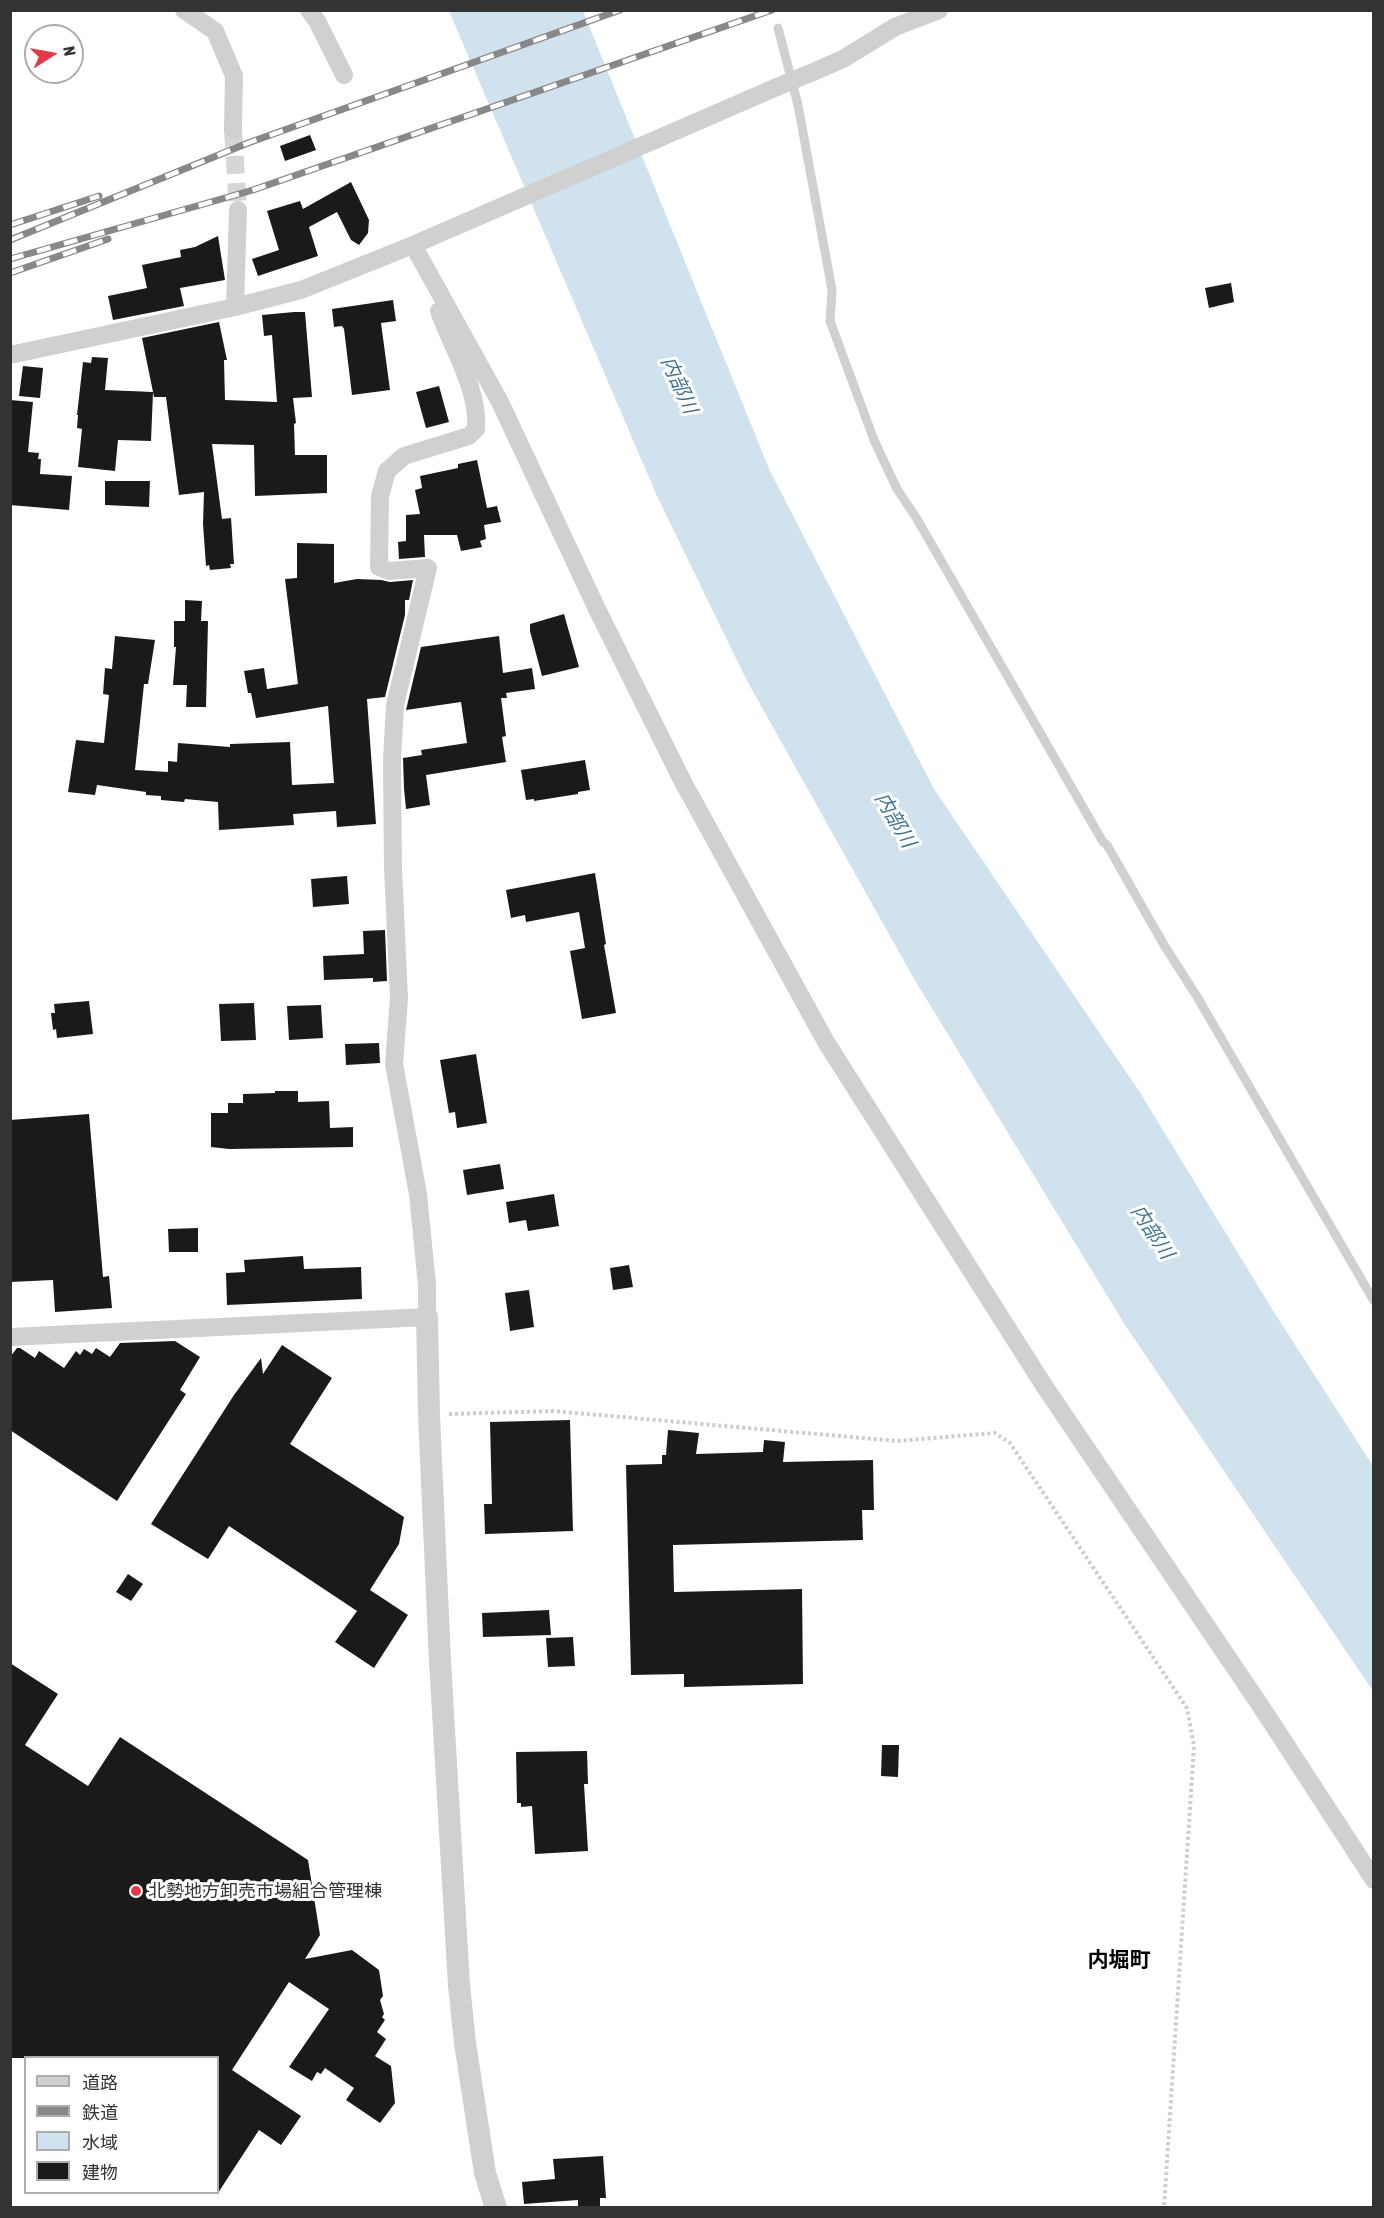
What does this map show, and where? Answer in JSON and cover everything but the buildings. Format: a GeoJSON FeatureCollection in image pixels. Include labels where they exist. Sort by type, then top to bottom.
{"type":"FeatureCollection","features":[{"type":"Feature","properties":{"kind":"street"},"geometry":{"type":"LineString","coordinates":[[184,10],[215,31],[234,76],[233,129]]}},
{"type":"Feature","properties":{"kind":"street"},"geometry":{"type":"LineString","coordinates":[[309,10],[317,21],[344,75]]}},
{"type":"Feature","properties":{"kind":"street"},"geometry":{"type":"LineString","coordinates":[[10,355],[235,307],[301,290],[413,245],[729,106],[843,59],[895,27],[939,10]]}},
{"type":"Feature","properties":{"kind":"street"},"geometry":{"type":"LineString","coordinates":[[235,307],[238,210]]}},
{"type":"Feature","properties":{"kind":"street"},"geometry":{"type":"LineString","coordinates":[[413,245],[500,402],[596,607],[683,782],[826,1042],[1043,1384],[1264,1711],[1374,1880]]}},
{"type":"Feature","properties":{"kind":"street"},"geometry":{"type":"LineString","coordinates":[[433,283],[440,313],[470,390],[477,416],[476,429],[470,436],[404,456],[387,471],[380,496],[380,567],[389,570],[428,568],[395,705],[392,760],[393,868],[399,998],[394,1064],[418,1194],[427,1286],[429,1414],[440,1661],[459,1985],[465,2043],[485,2173],[496,2208]]}},
{"type":"Feature","properties":{"kind":"street"},"geometry":{"type":"LineString","coordinates":[[10,1337],[427,1317]]}},
{"type":"Feature","properties":{"kind":"lane"},"geometry":{"type":"LineString","coordinates":[[778,28],[800,116],[832,290],[830,321],[874,440],[897,489],[917,519],[1103,842],[1107,845],[1164,945],[1196,995],[1374,1301]]}},
{"type":"Feature","properties":{"kind":"path"},"geometry":{"type":"LineString","coordinates":[[429,1414],[553,1411],[897,1441],[995,1433],[1010,1443],[1187,1708],[1194,1746],[1164,2208]]}},
{"type":"Feature","properties":{"kind":"water","name":"内部川"},"geometry":{"type":"Polygon","coordinates":[[[449,11],[583,11],[770,471],[934,789],[1141,1094],[1272,1309],[1373,1466],[1373,1691],[1125,1325],[913,977],[746,679],[657,496],[449,11]]]}},
{"type":"Feature","properties":{"kind":"tunnel"},"geometry":{"type":"LineString","coordinates":[[233,129],[238,210]]}},
{"type":"Feature","properties":{"kind":"railway"},"geometry":{"type":"LineString","coordinates":[[10,240],[248,143],[620,10]]}},
{"type":"Feature","properties":{"kind":"railway"},"geometry":{"type":"LineString","coordinates":[[10,259],[253,190],[772,10]]}},
{"type":"Feature","properties":{"kind":"railway"},"geometry":{"type":"LineString","coordinates":[[10,225],[99,196]]}},
{"type":"Feature","properties":{"kind":"railway"},"geometry":{"type":"LineString","coordinates":[[10,273],[108,239]]}},
{"type":"Feature","properties":{"kind":"place","name":"北勢地方卸売市場組合管理棟"},"geometry":{"type":"Point","coordinates":[136,1891]}},
{"type":"Feature","properties":{"kind":"district","name":"内堀町"},"geometry":{"type":"Point","coordinates":[1119,1960]}}]}
